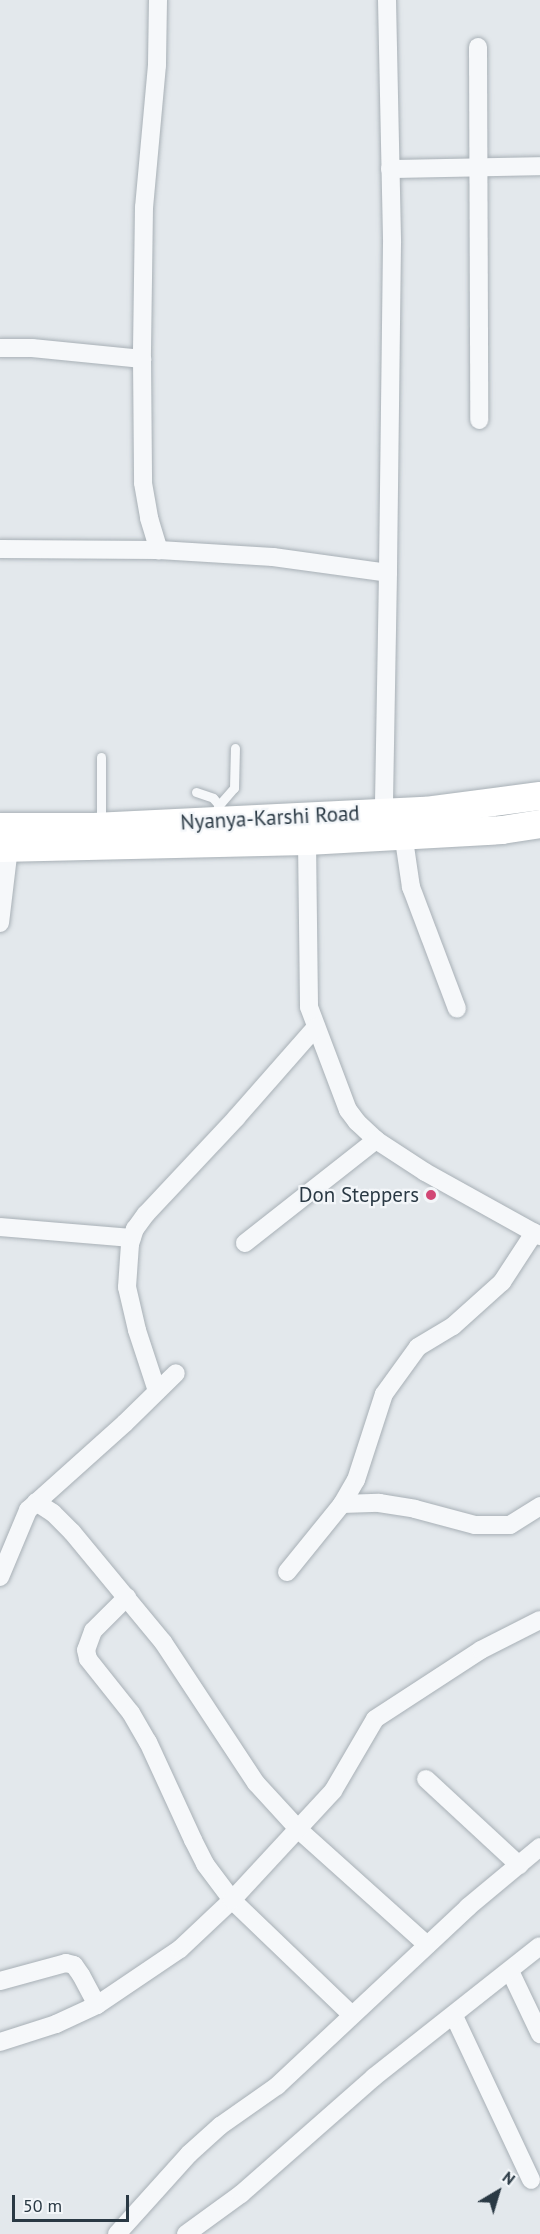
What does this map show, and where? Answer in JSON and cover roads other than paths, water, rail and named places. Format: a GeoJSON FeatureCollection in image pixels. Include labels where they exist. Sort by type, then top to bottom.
{"type":"FeatureCollection","features":[{"type":"Feature","properties":{"kind":"main road","name":"Nyanya-Karshi Road"},"geometry":{"type":"LineString","coordinates":[[3,841],[109,833],[216,813],[426,811],[540,796]]}},
{"type":"Feature","properties":{"kind":"main road","name":"Nyanya-Karshi Road"},"geometry":{"type":"LineString","coordinates":[[109,833],[307,841],[403,833],[502,830],[540,824]]}},
{"type":"Feature","properties":{"kind":"street"},"geometry":{"type":"LineString","coordinates":[[158,0],[157,65],[144,207],[142,359],[144,483],[149,518],[159,550]]}},
{"type":"Feature","properties":{"kind":"street"},"geometry":{"type":"LineString","coordinates":[[384,812],[392,243],[387,0]]}},
{"type":"Feature","properties":{"kind":"street"},"geometry":{"type":"LineString","coordinates":[[478,47],[479,420]]}},
{"type":"Feature","properties":{"kind":"street"},"geometry":{"type":"LineString","coordinates":[[390,169],[540,166]]}},
{"type":"Feature","properties":{"kind":"street"},"geometry":{"type":"LineString","coordinates":[[0,348],[32,348],[142,359]]}},
{"type":"Feature","properties":{"kind":"street"},"geometry":{"type":"LineString","coordinates":[[0,549],[159,550],[273,557],[388,573]]}},
{"type":"Feature","properties":{"kind":"street"},"geometry":{"type":"LineString","coordinates":[[403,833],[411,886],[457,1010]]}},
{"type":"Feature","properties":{"kind":"street"},"geometry":{"type":"LineString","coordinates":[[0,923],[3,841]]}},
{"type":"Feature","properties":{"kind":"street"},"geometry":{"type":"LineString","coordinates":[[286,1572],[342,1504],[356,1480],[384,1394],[418,1347],[453,1326],[502,1282],[537,1235],[425,1172],[376,1140],[348,1110],[309,1007],[307,841]]}},
{"type":"Feature","properties":{"kind":"street"},"geometry":{"type":"LineString","coordinates":[[157,1391],[137,1330],[127,1287],[132,1238],[146,1214],[236,1118],[316,1027]]}},
{"type":"Feature","properties":{"kind":"street"},"geometry":{"type":"LineString","coordinates":[[245,1243],[376,1140]]}},
{"type":"Feature","properties":{"kind":"street"},"geometry":{"type":"LineString","coordinates":[[0,1227],[132,1238]]}},
{"type":"Feature","properties":{"kind":"street"},"geometry":{"type":"LineString","coordinates":[[0,1577],[23,1519],[36,1502],[176,1373]]}},
{"type":"Feature","properties":{"kind":"street"},"geometry":{"type":"LineString","coordinates":[[36,1502],[53,1513],[72,1532],[163,1642],[256,1783],[299,1830],[427,1945]]}},
{"type":"Feature","properties":{"kind":"street"},"geometry":{"type":"LineString","coordinates":[[342,1504],[397,1506],[475,1525],[510,1525],[540,1506]]}},
{"type":"Feature","properties":{"kind":"street"},"geometry":{"type":"LineString","coordinates":[[127,1597],[93,1631],[86,1650],[88,1659],[130,1713],[148,1742],[193,1840],[232,1900],[352,2015]]}},
{"type":"Feature","properties":{"kind":"street"},"geometry":{"type":"LineString","coordinates":[[0,2042],[56,2024],[97,2006],[180,1949],[232,1900],[299,1830],[346,1772],[375,1719],[481,1650],[540,1620]]}},
{"type":"Feature","properties":{"kind":"street"},"geometry":{"type":"LineString","coordinates":[[426,1779],[519,1865]]}},
{"type":"Feature","properties":{"kind":"street"},"geometry":{"type":"LineString","coordinates":[[117,2234],[189,2154],[220,2126],[277,2086],[427,1945],[540,1847]]}},
{"type":"Feature","properties":{"kind":"street"},"geometry":{"type":"LineString","coordinates":[[186,2234],[241,2194],[374,2077],[540,1946]]}},
{"type":"Feature","properties":{"kind":"street"},"geometry":{"type":"LineString","coordinates":[[0,1981],[66,1963],[74,1965],[97,2006]]}},
{"type":"Feature","properties":{"kind":"street"},"geometry":{"type":"LineString","coordinates":[[510,1971],[540,2034]]}},
{"type":"Feature","properties":{"kind":"street"},"geometry":{"type":"LineString","coordinates":[[454,2016],[531,2180]]}},
{"type":"Feature","properties":{"kind":"lane"},"geometry":{"type":"LineString","coordinates":[[216,813],[234,788],[235,748]]}},
{"type":"Feature","properties":{"kind":"lane"},"geometry":{"type":"LineString","coordinates":[[100,757],[109,833]]}},
{"type":"Feature","properties":{"kind":"lane"},"geometry":{"type":"LineString","coordinates":[[196,792],[213,798],[216,813]]}},
{"type":"Feature","properties":{"kind":"place","name":"Don Steppers"},"geometry":{"type":"Point","coordinates":[431,1195]}}]}
